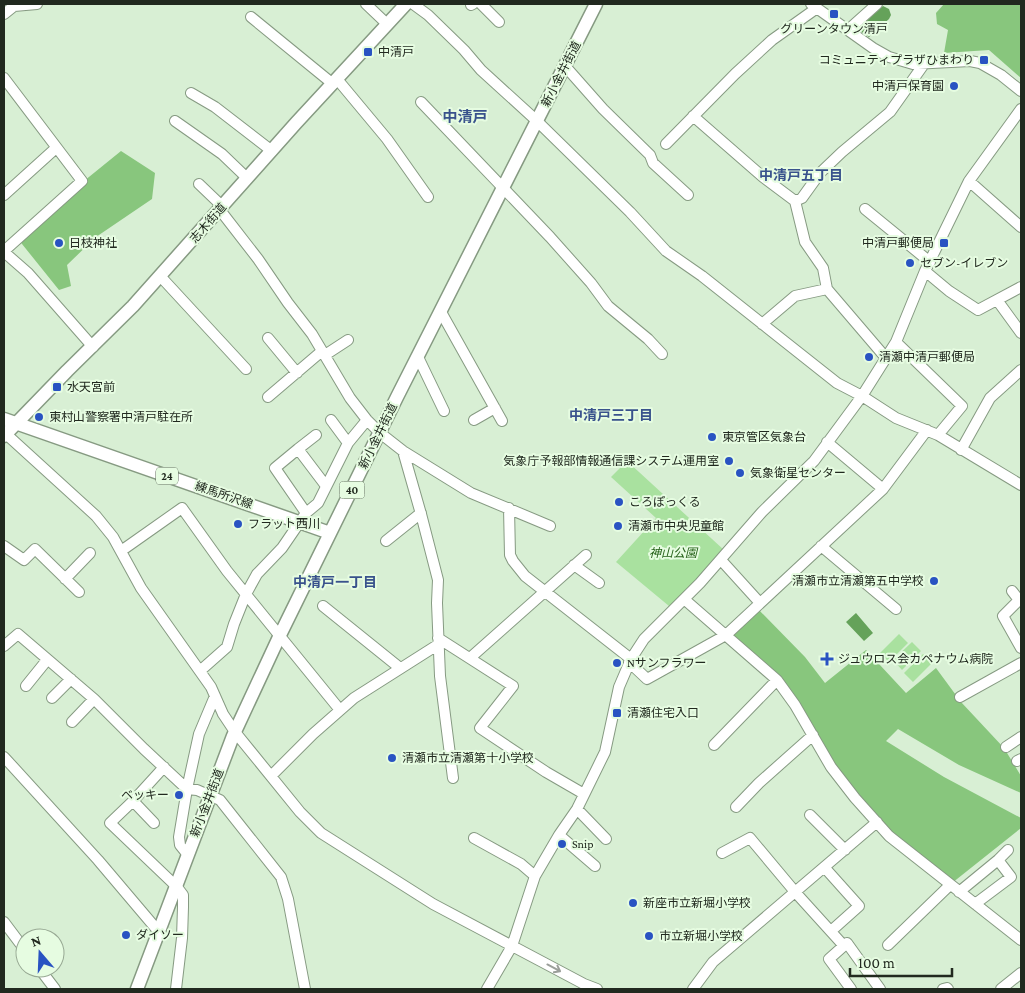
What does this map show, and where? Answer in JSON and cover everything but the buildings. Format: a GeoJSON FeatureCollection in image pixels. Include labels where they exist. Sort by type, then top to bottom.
{"type":"FeatureCollection","features":[{"type":"Feature","properties":{"kind":"main road","name":"志木街道"},"geometry":{"type":"LineString","coordinates":[[5,435],[10,421],[93,347],[161,276],[272,150],[406,4]]}},
{"type":"Feature","properties":{"kind":"main road","name":"新小金井街道"},"geometry":{"type":"LineString","coordinates":[[137,989],[235,732],[280,635],[596,4]]}},
{"type":"Feature","properties":{"kind":"main road","name":"練馬所沢線"},"geometry":{"type":"LineString","coordinates":[[10,421],[303,517],[330,533]]}},
{"type":"Feature","properties":{"kind":"street"},"geometry":{"type":"LineString","coordinates":[[7,9],[14,6],[37,4]]}},
{"type":"Feature","properties":{"kind":"street"},"geometry":{"type":"LineString","coordinates":[[366,4],[388,24]]}},
{"type":"Feature","properties":{"kind":"street"},"geometry":{"type":"LineString","coordinates":[[413,4],[428,15],[464,50],[481,70],[537,121],[630,212],[666,251],[702,276],[782,338],[830,379],[862,396],[896,418],[938,435],[1021,485]]}},
{"type":"Feature","properties":{"kind":"street"},"geometry":{"type":"LineString","coordinates":[[475,4],[499,22]]}},
{"type":"Feature","properties":{"kind":"street"},"geometry":{"type":"LineString","coordinates":[[848,30],[876,4]]}},
{"type":"Feature","properties":{"kind":"street"},"geometry":{"type":"LineString","coordinates":[[666,144],[735,74],[772,40],[814,6],[889,57],[905,63],[924,64],[964,61],[980,63],[1001,75],[1021,91]]}},
{"type":"Feature","properties":{"kind":"street"},"geometry":{"type":"LineString","coordinates":[[252,17],[335,82],[387,139],[428,197]]}},
{"type":"Feature","properties":{"kind":"street"},"geometry":{"type":"LineString","coordinates":[[795,200],[802,198],[820,173],[890,112],[924,64]]}},
{"type":"Feature","properties":{"kind":"street"},"geometry":{"type":"LineString","coordinates":[[565,66],[603,109],[650,155],[653,163],[668,182],[688,195]]}},
{"type":"Feature","properties":{"kind":"street"},"geometry":{"type":"LineString","coordinates":[[4,78],[82,181],[4,251],[28,273],[93,347]]}},
{"type":"Feature","properties":{"kind":"street"},"geometry":{"type":"LineString","coordinates":[[191,93],[239,130],[272,150]]}},
{"type":"Feature","properties":{"kind":"street"},"geometry":{"type":"LineString","coordinates":[[422,102],[573,264],[608,306],[648,339],[662,354]]}},
{"type":"Feature","properties":{"kind":"street"},"geometry":{"type":"LineString","coordinates":[[487,989],[512,946],[535,876],[577,809],[605,752],[619,687],[630,660],[644,639],[721,560],[762,512],[814,460],[862,396],[896,342],[928,267],[969,181],[1021,109]]}},
{"type":"Feature","properties":{"kind":"street"},"geometry":{"type":"LineString","coordinates":[[693,116],[763,177],[795,200],[805,242],[823,268],[827,289],[886,358]]}},
{"type":"Feature","properties":{"kind":"street"},"geometry":{"type":"LineString","coordinates":[[175,121],[222,154],[247,178]]}},
{"type":"Feature","properties":{"kind":"street"},"geometry":{"type":"LineString","coordinates":[[4,194],[56,148]]}},
{"type":"Feature","properties":{"kind":"street"},"geometry":{"type":"LineString","coordinates":[[969,181],[1021,227]]}},
{"type":"Feature","properties":{"kind":"street"},"geometry":{"type":"LineString","coordinates":[[199,184],[222,208],[323,353],[350,398],[366,420],[403,451],[471,493],[550,526]]}},
{"type":"Feature","properties":{"kind":"street"},"geometry":{"type":"LineString","coordinates":[[865,209],[928,267],[949,290],[978,310],[1021,287]]}},
{"type":"Feature","properties":{"kind":"street"},"geometry":{"type":"LineString","coordinates":[[161,276],[246,369]]}},
{"type":"Feature","properties":{"kind":"street"},"geometry":{"type":"LineString","coordinates":[[762,324],[796,296],[827,289]]}},
{"type":"Feature","properties":{"kind":"street"},"geometry":{"type":"LineString","coordinates":[[998,300],[1021,333]]}},
{"type":"Feature","properties":{"kind":"street"},"geometry":{"type":"LineString","coordinates":[[441,312],[502,421]]}},
{"type":"Feature","properties":{"kind":"street"},"geometry":{"type":"LineString","coordinates":[[268,338],[297,373]]}},
{"type":"Feature","properties":{"kind":"street"},"geometry":{"type":"LineString","coordinates":[[268,397],[323,353],[348,340]]}},
{"type":"Feature","properties":{"kind":"street"},"geometry":{"type":"LineString","coordinates":[[896,342],[962,406],[938,435]]}},
{"type":"Feature","properties":{"kind":"street"},"geometry":{"type":"LineString","coordinates":[[418,357],[444,411]]}},
{"type":"Feature","properties":{"kind":"street"},"geometry":{"type":"LineString","coordinates":[[961,450],[990,398],[1021,370]]}},
{"type":"Feature","properties":{"kind":"street"},"geometry":{"type":"LineString","coordinates":[[474,420],[495,408]]}},
{"type":"Feature","properties":{"kind":"street"},"geometry":{"type":"LineString","coordinates":[[331,420],[348,443]]}},
{"type":"Feature","properties":{"kind":"street"},"geometry":{"type":"LineString","coordinates":[[201,670],[227,647],[246,594],[257,574],[282,548],[303,517],[318,503],[348,443],[366,420]]}},
{"type":"Feature","properties":{"kind":"street"},"geometry":{"type":"LineString","coordinates":[[509,508],[510,555],[513,561],[526,576],[630,660],[648,679],[726,635],[883,489],[927,430]]}},
{"type":"Feature","properties":{"kind":"street"},"geometry":{"type":"LineString","coordinates":[[5,435],[96,516],[114,537],[141,588],[201,670],[223,714],[235,732],[300,812],[321,833],[434,904],[584,984],[597,989]]}},
{"type":"Feature","properties":{"kind":"street"},"geometry":{"type":"LineString","coordinates":[[303,517],[275,468],[316,435]]}},
{"type":"Feature","properties":{"kind":"street"},"geometry":{"type":"LineString","coordinates":[[827,442],[883,489]]}},
{"type":"Feature","properties":{"kind":"street"},"geometry":{"type":"LineString","coordinates":[[298,449],[326,486]]}},
{"type":"Feature","properties":{"kind":"street"},"geometry":{"type":"LineString","coordinates":[[403,451],[438,580],[440,676],[453,778]]}},
{"type":"Feature","properties":{"kind":"street"},"geometry":{"type":"LineString","coordinates":[[121,551],[182,508],[246,594],[340,710]]}},
{"type":"Feature","properties":{"kind":"street"},"geometry":{"type":"LineString","coordinates":[[386,542],[421,513]]}},
{"type":"Feature","properties":{"kind":"street"},"geometry":{"type":"LineString","coordinates":[[4,546],[24,560],[35,549],[79,592]]}},
{"type":"Feature","properties":{"kind":"street"},"geometry":{"type":"LineString","coordinates":[[821,546],[896,609]]}},
{"type":"Feature","properties":{"kind":"street"},"geometry":{"type":"LineString","coordinates":[[65,578],[90,553]]}},
{"type":"Feature","properties":{"kind":"street"},"geometry":{"type":"LineString","coordinates":[[470,658],[586,555]]}},
{"type":"Feature","properties":{"kind":"street"},"geometry":{"type":"LineString","coordinates":[[721,560],[760,604]]}},
{"type":"Feature","properties":{"kind":"street"},"geometry":{"type":"LineString","coordinates":[[574,565],[599,583]]}},
{"type":"Feature","properties":{"kind":"street"},"geometry":{"type":"LineString","coordinates":[[1012,591],[1019,600],[1003,616],[1021,648]]}},
{"type":"Feature","properties":{"kind":"street"},"geometry":{"type":"LineString","coordinates":[[684,599],[777,680],[795,705],[831,768],[889,836],[1021,940]]}},
{"type":"Feature","properties":{"kind":"street"},"geometry":{"type":"LineString","coordinates":[[323,606],[400,668]]}},
{"type":"Feature","properties":{"kind":"street"},"geometry":{"type":"LineString","coordinates":[[4,646],[18,634],[94,699],[187,789],[197,790],[220,800],[281,877],[288,899],[305,989]]}},
{"type":"Feature","properties":{"kind":"street"},"geometry":{"type":"LineString","coordinates":[[438,641],[470,658],[513,686],[480,728],[546,772],[584,794]]}},
{"type":"Feature","properties":{"kind":"street"},"geometry":{"type":"LineString","coordinates":[[271,776],[313,734],[354,698],[438,641]]}},
{"type":"Feature","properties":{"kind":"street"},"geometry":{"type":"LineString","coordinates":[[26,686],[47,660]]}},
{"type":"Feature","properties":{"kind":"street"},"geometry":{"type":"LineString","coordinates":[[960,697],[1021,664]]}},
{"type":"Feature","properties":{"kind":"street"},"geometry":{"type":"LineString","coordinates":[[52,698],[71,679]]}},
{"type":"Feature","properties":{"kind":"street"},"geometry":{"type":"LineString","coordinates":[[714,745],[777,680]]}},
{"type":"Feature","properties":{"kind":"street"},"geometry":{"type":"LineString","coordinates":[[188,855],[180,845],[179,837],[187,789],[199,734],[215,696]]}},
{"type":"Feature","properties":{"kind":"street"},"geometry":{"type":"LineString","coordinates":[[72,722],[94,699]]}},
{"type":"Feature","properties":{"kind":"street"},"geometry":{"type":"LineString","coordinates":[[736,807],[759,783],[813,735]]}},
{"type":"Feature","properties":{"kind":"street"},"geometry":{"type":"LineString","coordinates":[[1006,747],[1021,737]]}},
{"type":"Feature","properties":{"kind":"street"},"geometry":{"type":"LineString","coordinates":[[4,757],[98,860],[159,932]]}},
{"type":"Feature","properties":{"kind":"street"},"geometry":{"type":"LineString","coordinates":[[164,767],[133,802],[110,823],[183,895],[182,938],[176,989]]}},
{"type":"Feature","properties":{"kind":"street"},"geometry":{"type":"LineString","coordinates":[[133,802],[154,823]]}},
{"type":"Feature","properties":{"kind":"street"},"geometry":{"type":"LineString","coordinates":[[577,809],[606,840]]}},
{"type":"Feature","properties":{"kind":"street"},"geometry":{"type":"LineString","coordinates":[[810,815],[845,850]]}},
{"type":"Feature","properties":{"kind":"street"},"geometry":{"type":"LineString","coordinates":[[693,989],[714,962],[877,822]]}},
{"type":"Feature","properties":{"kind":"street"},"geometry":{"type":"LineString","coordinates":[[559,835],[595,866]]}},
{"type":"Feature","properties":{"kind":"street"},"geometry":{"type":"LineString","coordinates":[[474,838],[521,864],[535,876]]}},
{"type":"Feature","properties":{"kind":"street"},"geometry":{"type":"LineString","coordinates":[[722,853],[750,838],[844,946]]}},
{"type":"Feature","properties":{"kind":"street"},"geometry":{"type":"LineString","coordinates":[[959,892],[1008,850]]}},
{"type":"Feature","properties":{"kind":"street"},"geometry":{"type":"LineString","coordinates":[[975,904],[1011,877],[998,860]]}},
{"type":"Feature","properties":{"kind":"street"},"geometry":{"type":"LineString","coordinates":[[825,868],[859,906],[831,931]]}},
{"type":"Feature","properties":{"kind":"street"},"geometry":{"type":"LineString","coordinates":[[888,945],[950,885]]}},
{"type":"Feature","properties":{"kind":"street"},"geometry":{"type":"LineString","coordinates":[[4,922],[15,937]]}},
{"type":"Feature","properties":{"kind":"street"},"geometry":{"type":"LineString","coordinates":[[851,989],[828,959],[847,943],[880,989]]}},
{"type":"Feature","properties":{"kind":"street"},"geometry":{"type":"LineString","coordinates":[[1002,989],[1021,973]]}},
{"type":"Feature","properties":{"kind":"street"},"geometry":{"type":"LineString","coordinates":[[47,978],[55,989]]}},
{"type":"Feature","properties":{"kind":"street"},"geometry":{"type":"LineString","coordinates":[[943,989],[948,989]]}},
{"type":"Feature","properties":{"kind":"green space","name":"神山公園"},"geometry":{"type":"Polygon","coordinates":[[[627,461],[724,550],[697,580],[669,606],[616,562],[656,518],[611,477],[627,461]]]}},
{"type":"Feature","properties":{"kind":"green space"},"geometry":{"type":"Polygon","coordinates":[[[899,634],[908,643],[889,662],[880,653],[899,634]]]}},
{"type":"Feature","properties":{"kind":"green space"},"geometry":{"type":"Polygon","coordinates":[[[912,642],[921,651],[902,670],[893,660],[912,642]]]}},
{"type":"Feature","properties":{"kind":"green space"},"geometry":{"type":"Polygon","coordinates":[[[923,654],[932,663],[913,682],[904,673],[923,654]]]}},
{"type":"Feature","properties":{"kind":"shaded area"},"geometry":{"type":"Polygon","coordinates":[[[944,4],[1021,4],[1021,78],[989,50],[944,53],[948,30],[937,24],[936,13],[944,4]]]}},
{"type":"Feature","properties":{"kind":"shaded area"},"geometry":{"type":"Polygon","coordinates":[[[883,6],[889,9],[891,15],[869,37],[860,31],[861,26],[883,6]]]}},
{"type":"Feature","properties":{"kind":"shaded area"},"geometry":{"type":"Polygon","coordinates":[[[121,151],[155,173],[152,199],[96,237],[67,265],[71,286],[59,290],[18,239],[121,151]]]}},
{"type":"Feature","properties":{"kind":"shaded area"},"geometry":{"type":"Polygon","coordinates":[[[758,609],[805,657],[825,683],[866,650],[906,693],[936,668],[961,702],[1004,748],[1021,776],[1021,793],[959,765],[898,729],[886,741],[944,777],[1021,818],[1021,828],[952,883],[877,819],[834,767],[794,699],[729,635],[758,609]]]}},
{"type":"Feature","properties":{"kind":"shaded area"},"geometry":{"type":"Polygon","coordinates":[[[856,613],[873,633],[864,641],[846,622],[856,613]]]}},
{"type":"Feature","properties":{"kind":"place","name":"グリーンタウン清戸"},"geometry":{"type":"Point","coordinates":[834,14]}},
{"type":"Feature","properties":{"kind":"place","name":"中清戸"},"geometry":{"type":"Point","coordinates":[368,52]}},
{"type":"Feature","properties":{"kind":"place","name":"コミュニティプラザひまわり"},"geometry":{"type":"Point","coordinates":[984,60]}},
{"type":"Feature","properties":{"kind":"place","name":"中清戸保育園"},"geometry":{"type":"Point","coordinates":[954,86]}},
{"type":"Feature","properties":{"kind":"place","name":"日枝神社"},"geometry":{"type":"Point","coordinates":[59,243]}},
{"type":"Feature","properties":{"kind":"place","name":"中清戸郵便局"},"geometry":{"type":"Point","coordinates":[944,243]}},
{"type":"Feature","properties":{"kind":"place","name":"セブン-イレブン"},"geometry":{"type":"Point","coordinates":[910,263]}},
{"type":"Feature","properties":{"kind":"place","name":"清瀬中清戸郵便局"},"geometry":{"type":"Point","coordinates":[869,357]}},
{"type":"Feature","properties":{"kind":"place","name":"水天宮前"},"geometry":{"type":"Point","coordinates":[57,387]}},
{"type":"Feature","properties":{"kind":"place","name":"東村山警察署中清戸駐在所"},"geometry":{"type":"Point","coordinates":[39,417]}},
{"type":"Feature","properties":{"kind":"place","name":"東京管区気象台"},"geometry":{"type":"Point","coordinates":[712,437]}},
{"type":"Feature","properties":{"kind":"place","name":"気象庁予報部情報通信課システム運用室"},"geometry":{"type":"Point","coordinates":[729,461]}},
{"type":"Feature","properties":{"kind":"place","name":"気象衛星センター"},"geometry":{"type":"Point","coordinates":[740,473]}},
{"type":"Feature","properties":{"kind":"place","name":"ころぽっくる"},"geometry":{"type":"Point","coordinates":[619,502]}},
{"type":"Feature","properties":{"kind":"place","name":"フラット西川"},"geometry":{"type":"Point","coordinates":[238,524]}},
{"type":"Feature","properties":{"kind":"place","name":"清瀬市中央児童館"},"geometry":{"type":"Point","coordinates":[618,526]}},
{"type":"Feature","properties":{"kind":"place","name":"清瀬市立清瀬第五中学校"},"geometry":{"type":"Point","coordinates":[934,581]}},
{"type":"Feature","properties":{"kind":"place","name":"ジュウロス会カペナウム病院"},"geometry":{"type":"Point","coordinates":[827,659]}},
{"type":"Feature","properties":{"kind":"place","name":"Nサンフラワー"},"geometry":{"type":"Point","coordinates":[617,663]}},
{"type":"Feature","properties":{"kind":"place","name":"清瀬住宅入口"},"geometry":{"type":"Point","coordinates":[617,713]}},
{"type":"Feature","properties":{"kind":"place","name":"清瀬市立清瀬第十小学校"},"geometry":{"type":"Point","coordinates":[392,758]}},
{"type":"Feature","properties":{"kind":"place","name":"ベッキー"},"geometry":{"type":"Point","coordinates":[179,795]}},
{"type":"Feature","properties":{"kind":"place","name":"Snip"},"geometry":{"type":"Point","coordinates":[562,844]}},
{"type":"Feature","properties":{"kind":"place","name":"新座市立新堀小学校"},"geometry":{"type":"Point","coordinates":[633,903]}},
{"type":"Feature","properties":{"kind":"place","name":"ダイソー"},"geometry":{"type":"Point","coordinates":[126,935]}},
{"type":"Feature","properties":{"kind":"place","name":"市立新堀小学校"},"geometry":{"type":"Point","coordinates":[649,936]}},
{"type":"Feature","properties":{"kind":"district","name":"中清戸"},"geometry":{"type":"Point","coordinates":[465,117]}},
{"type":"Feature","properties":{"kind":"district","name":"中清戸五丁目"},"geometry":{"type":"Point","coordinates":[801,175]}},
{"type":"Feature","properties":{"kind":"district","name":"中清戸三丁目"},"geometry":{"type":"Point","coordinates":[611,415]}},
{"type":"Feature","properties":{"kind":"district","name":"中清戸一丁目"},"geometry":{"type":"Point","coordinates":[335,582]}}]}
